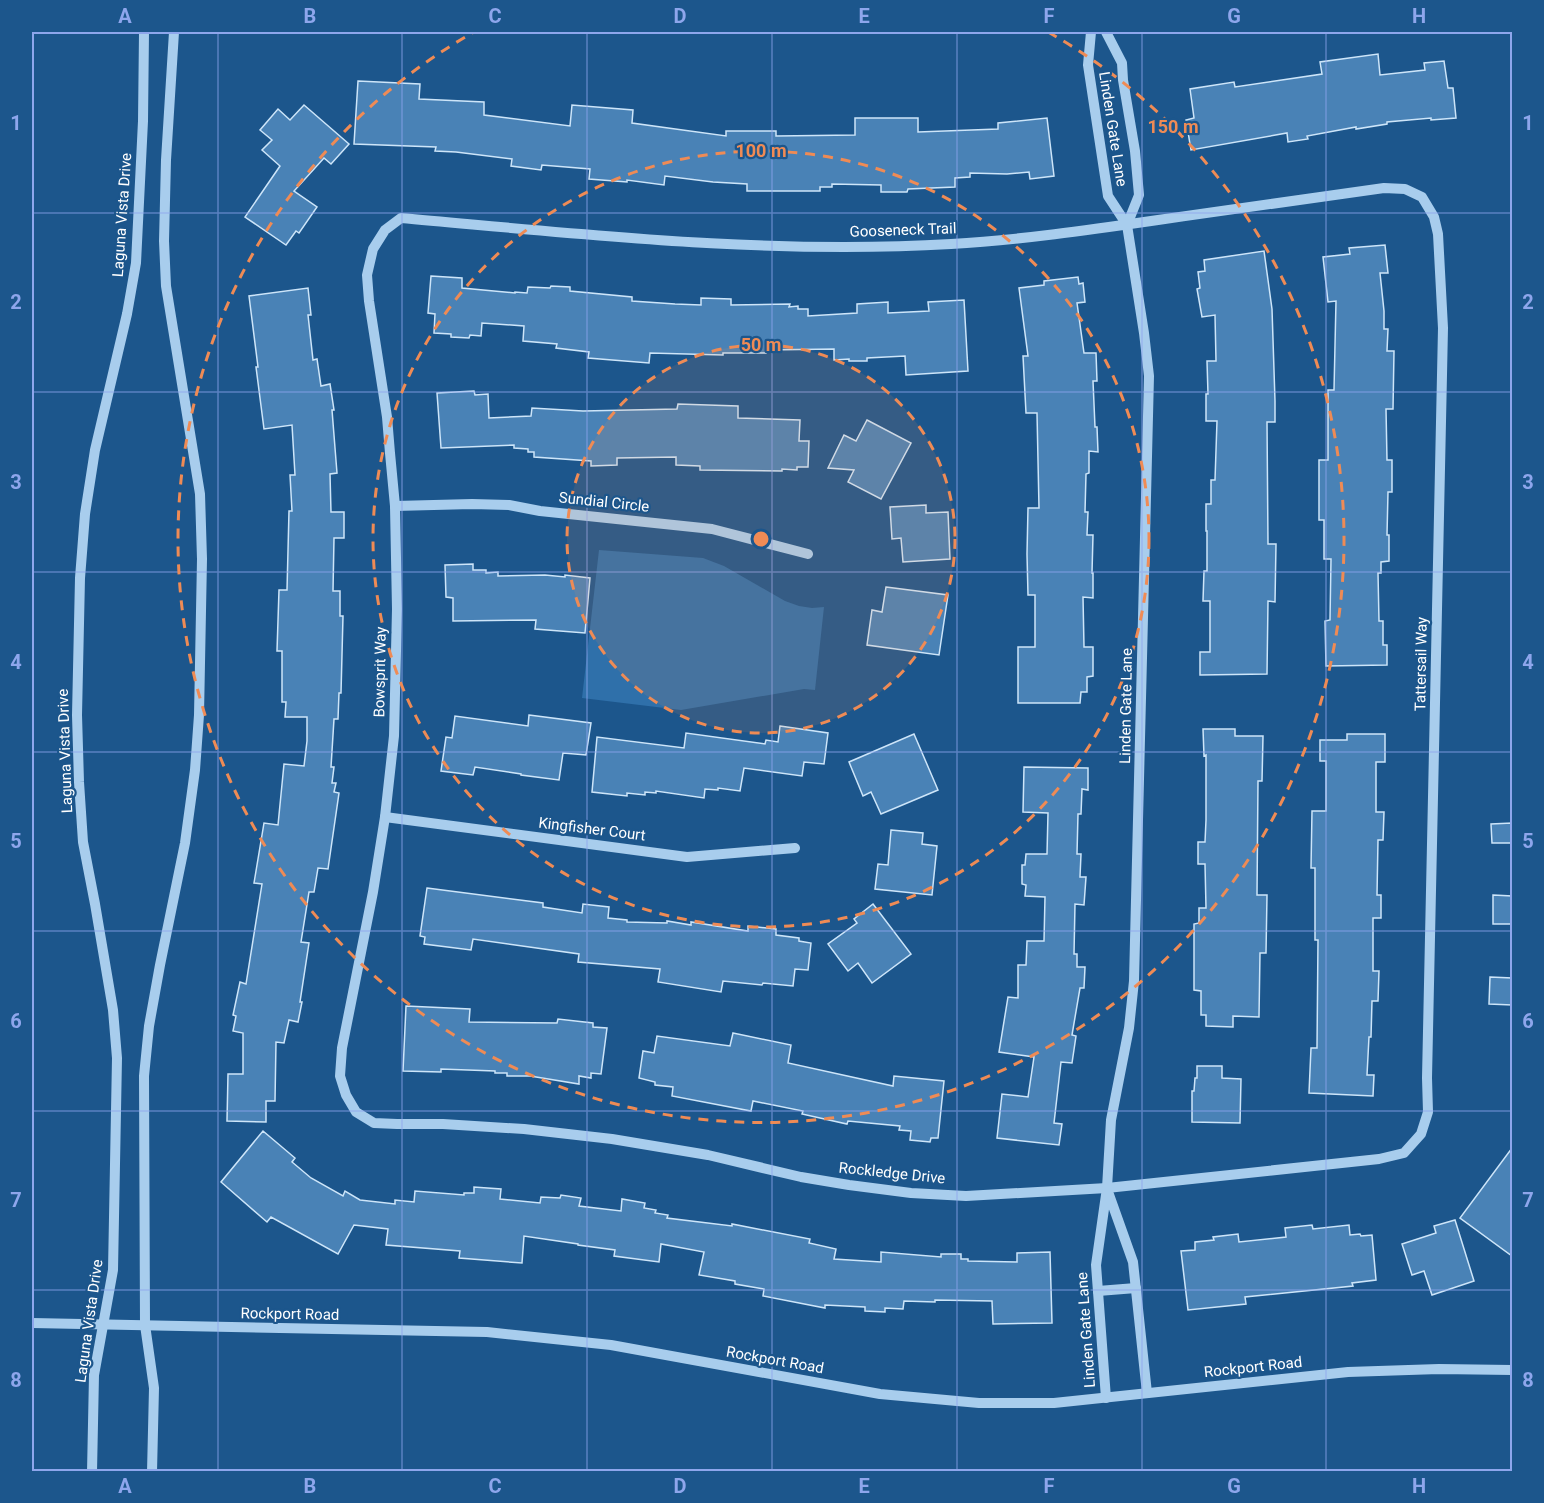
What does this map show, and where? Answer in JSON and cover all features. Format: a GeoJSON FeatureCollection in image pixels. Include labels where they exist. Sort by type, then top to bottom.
{"type":"FeatureCollection","features":[{"type":"Feature","properties":{"kind":"street","name":"Laguna Vista Drive"},"geometry":{"type":"LineString","coordinates":[[92,1472],[94,1375],[113,1270],[117,1058],[113,1010],[96,904],[83,842],[77,716],[80,578],[85,514],[95,450],[127,314],[136,263],[143,121],[144,32]]}},
{"type":"Feature","properties":{"kind":"street"},"geometry":{"type":"LineString","coordinates":[[152,1472],[154,1388],[145,1325],[144,1076],[149,1026],[185,843],[195,770],[200,704],[202,559],[200,494],[166,286],[164,241],[174,32]]}},
{"type":"Feature","properties":{"kind":"street","name":"Linden Gate Lane"},"geometry":{"type":"LineString","coordinates":[[1091,32],[1088,64],[1108,196],[1127,225],[1149,376],[1134,981],[1129,1028],[1111,1120],[1107,1188],[1096,1265],[1106,1398]]}},
{"type":"Feature","properties":{"kind":"street","name":"Linden Gate Lane"},"geometry":{"type":"LineString","coordinates":[[1106,32],[1122,63],[1136,151],[1139,195],[1127,225]]}},
{"type":"Feature","properties":{"kind":"street","name":"Gooseneck Trail"},"geometry":{"type":"LineString","coordinates":[[385,230],[401,218],[679,243],[868,247],[1044,237],[1384,188],[1405,189],[1422,197]]}},
{"type":"Feature","properties":{"kind":"street","name":"Tattersail Way"},"geometry":{"type":"LineString","coordinates":[[1421,1134],[1428,1112],[1427,1066],[1443,328],[1438,234],[1434,217],[1422,197]]}},
{"type":"Feature","properties":{"kind":"street","name":"Bowsprit Way"},"geometry":{"type":"LineString","coordinates":[[356,1112],[346,1095],[340,1076],[342,1048],[386,817],[394,736],[397,609],[394,507],[387,417],[367,275],[373,249],[385,230]]}},
{"type":"Feature","properties":{"kind":"street","name":"Sundial Circle"},"geometry":{"type":"LineString","coordinates":[[394,507],[472,504],[509,506],[712,529],[808,554]]}},
{"type":"Feature","properties":{"kind":"street","name":"Kingfisher Court"},"geometry":{"type":"LineString","coordinates":[[386,817],[687,857],[795,848]]}},
{"type":"Feature","properties":{"kind":"street","name":"Rockledge Drive"},"geometry":{"type":"LineString","coordinates":[[356,1112],[374,1123],[524,1129],[612,1139],[708,1155],[801,1177],[849,1185],[911,1193],[966,1196],[1107,1188],[1379,1159],[1404,1153],[1421,1134]]}},
{"type":"Feature","properties":{"kind":"street","name":"Linden Gate Lane"},"geometry":{"type":"LineString","coordinates":[[1107,1188],[1133,1262],[1147,1393]]}},
{"type":"Feature","properties":{"kind":"street"},"geometry":{"type":"LineString","coordinates":[[1098,1291],[1136,1288]]}},
{"type":"Feature","properties":{"kind":"street","name":"Rockport Road"},"geometry":{"type":"LineString","coordinates":[[32,1323],[487,1332],[611,1345],[880,1394],[979,1403],[1054,1403],[1348,1372],[1439,1369],[1512,1370]]}},
{"type":"Feature","properties":{"kind":"shaded area"},"geometry":{"type":"Polygon","coordinates":[[[599,550],[703,558],[724,566],[785,601],[812,608],[824,607],[815,690],[804,689],[681,710],[582,698],[599,550]]]}},
{"type":"Feature","properties":{"kind":"building"},"geometry":{"type":"Polygon","coordinates":[[[1378,54],[1380,75],[1425,70],[1424,63],[1444,61],[1448,88],[1453,88],[1456,118],[1387,122],[1387,124],[1307,136],[1308,139],[1288,142],[1287,133],[1191,150],[1186,120],[1194,118],[1190,89],[1234,82],[1235,87],[1322,74],[1320,62],[1378,54]]]}},
{"type":"Feature","properties":{"kind":"building"},"geometry":{"type":"Polygon","coordinates":[[[358,81],[420,84],[419,99],[484,102],[484,115],[570,126],[572,105],[633,110],[632,123],[726,136],[726,131],[776,131],[776,136],[855,135],[855,118],[918,118],[918,132],[998,129],[998,123],[1047,118],[1054,176],[1030,179],[1029,172],[970,173],[970,177],[955,178],[955,187],[908,189],[907,192],[881,192],[881,185],[832,184],[832,187],[820,187],[820,191],[747,191],[747,184],[665,176],[664,185],[627,180],[627,182],[589,179],[590,169],[542,165],[541,170],[511,166],[512,159],[435,151],[436,147],[354,144],[358,81]]]}},
{"type":"Feature","properties":{"kind":"building"},"geometry":{"type":"Polygon","coordinates":[[[304,105],[349,144],[331,164],[324,158],[294,191],[317,207],[299,233],[296,231],[286,245],[245,217],[280,166],[262,150],[272,140],[260,130],[278,109],[290,120],[304,105]]]}},
{"type":"Feature","properties":{"kind":"building"},"geometry":{"type":"Polygon","coordinates":[[[1385,245],[1388,273],[1380,273],[1384,329],[1388,329],[1387,351],[1394,351],[1393,409],[1386,409],[1387,460],[1392,460],[1392,492],[1388,492],[1389,561],[1381,562],[1381,573],[1378,573],[1379,621],[1383,621],[1383,645],[1387,645],[1387,665],[1326,666],[1325,621],[1330,620],[1331,559],[1324,559],[1324,520],[1319,520],[1319,460],[1328,460],[1328,390],[1334,390],[1336,301],[1328,302],[1323,257],[1350,254],[1349,248],[1385,245]]]}},
{"type":"Feature","properties":{"kind":"building"},"geometry":{"type":"Polygon","coordinates":[[[1264,251],[1272,309],[1275,401],[1275,422],[1267,422],[1268,544],[1276,544],[1275,602],[1268,601],[1267,674],[1200,675],[1200,652],[1210,652],[1210,601],[1203,601],[1204,571],[1207,571],[1206,504],[1211,504],[1211,480],[1215,480],[1217,421],[1206,421],[1207,361],[1216,361],[1215,315],[1202,317],[1197,289],[1200,288],[1198,272],[1205,271],[1204,260],[1264,251]]]}},
{"type":"Feature","properties":{"kind":"building"},"geometry":{"type":"Polygon","coordinates":[[[431,276],[462,278],[462,288],[515,293],[527,293],[528,287],[550,288],[551,286],[570,287],[570,291],[632,297],[632,301],[701,305],[701,298],[731,299],[731,305],[790,304],[789,307],[798,306],[798,309],[808,309],[808,316],[857,313],[857,304],[888,302],[888,313],[929,311],[928,302],[964,300],[968,371],[906,375],[905,356],[867,358],[867,361],[834,360],[834,349],[766,350],[766,353],[723,353],[723,355],[650,353],[649,363],[588,358],[589,352],[556,348],[557,344],[523,341],[524,326],[482,323],[481,336],[451,337],[451,334],[434,333],[435,314],[428,313],[431,276]]]}},
{"type":"Feature","properties":{"kind":"building"},"geometry":{"type":"Polygon","coordinates":[[[1078,277],[1079,284],[1083,283],[1085,302],[1077,303],[1084,353],[1096,353],[1097,381],[1093,381],[1098,452],[1089,451],[1085,512],[1088,512],[1087,535],[1093,535],[1093,598],[1083,597],[1084,647],[1093,647],[1093,676],[1087,677],[1087,692],[1081,692],[1080,703],[1018,703],[1018,647],[1035,647],[1035,595],[1028,595],[1028,508],[1039,508],[1037,413],[1026,413],[1023,356],[1028,356],[1019,288],[1044,285],[1044,281],[1078,277]]]}},
{"type":"Feature","properties":{"kind":"building"},"geometry":{"type":"Polygon","coordinates":[[[308,288],[311,315],[308,315],[313,360],[317,359],[321,386],[330,384],[334,410],[332,410],[337,473],[330,474],[331,512],[344,512],[344,538],[334,538],[333,591],[340,591],[340,616],[343,616],[341,693],[339,693],[338,719],[334,719],[331,767],[334,767],[332,783],[336,783],[334,792],[339,793],[328,869],[318,868],[314,892],[309,892],[301,942],[309,943],[298,1022],[289,1020],[284,1043],[276,1042],[275,1101],[266,1101],[266,1122],[227,1121],[228,1074],[243,1074],[243,1033],[233,1031],[236,1016],[233,1015],[240,982],[246,984],[262,884],[254,883],[264,823],[278,825],[284,764],[304,766],[307,741],[307,717],[285,717],[286,702],[282,702],[282,651],[277,651],[279,590],[287,590],[289,511],[292,511],[290,475],[295,475],[292,425],[264,429],[249,296],[308,288]]]}},
{"type":"Feature","properties":{"kind":"building"},"geometry":{"type":"Polygon","coordinates":[[[474,391],[475,395],[488,394],[489,418],[531,416],[532,408],[583,411],[677,409],[678,404],[738,406],[738,418],[800,420],[799,441],[809,441],[808,467],[797,467],[797,470],[782,469],[782,471],[700,470],[700,466],[676,465],[676,457],[617,458],[617,465],[591,466],[591,461],[534,457],[534,452],[514,448],[514,445],[441,448],[437,393],[474,391]]]}},
{"type":"Feature","properties":{"kind":"building"},"geometry":{"type":"Polygon","coordinates":[[[867,420],[911,443],[881,499],[848,482],[854,470],[828,468],[844,435],[856,441],[867,420]]]}},
{"type":"Feature","properties":{"kind":"building"},"geometry":{"type":"Polygon","coordinates":[[[926,505],[926,513],[948,512],[950,559],[903,562],[901,538],[892,539],[890,507],[926,505]]]}},
{"type":"Feature","properties":{"kind":"building"},"geometry":{"type":"Polygon","coordinates":[[[473,564],[473,570],[486,570],[486,573],[498,572],[498,576],[565,577],[565,575],[590,578],[585,633],[535,629],[536,620],[453,621],[453,598],[446,597],[445,565],[473,564]]]}},
{"type":"Feature","properties":{"kind":"building"},"geometry":{"type":"Polygon","coordinates":[[[886,587],[948,595],[939,655],[867,645],[872,610],[882,612],[886,587]]]}},
{"type":"Feature","properties":{"kind":"building"},"geometry":{"type":"Polygon","coordinates":[[[529,715],[591,723],[586,755],[563,753],[559,780],[475,767],[473,775],[441,771],[446,737],[452,738],[455,716],[528,726],[529,715]]]}},
{"type":"Feature","properties":{"kind":"building"},"geometry":{"type":"Polygon","coordinates":[[[780,726],[828,733],[824,764],[804,762],[802,776],[744,768],[740,791],[705,789],[704,798],[656,791],[656,793],[645,792],[645,795],[627,793],[627,796],[592,792],[597,737],[684,748],[686,733],[765,744],[766,740],[778,742],[780,726]]]}},
{"type":"Feature","properties":{"kind":"building"},"geometry":{"type":"Polygon","coordinates":[[[1203,729],[1235,729],[1235,736],[1263,736],[1262,781],[1258,781],[1257,895],[1267,895],[1266,953],[1260,953],[1259,1017],[1233,1016],[1233,1027],[1206,1026],[1206,1015],[1201,1015],[1201,991],[1194,990],[1194,924],[1199,923],[1199,908],[1206,908],[1205,864],[1198,864],[1198,842],[1205,842],[1206,820],[1206,755],[1204,756],[1203,729]]]}},
{"type":"Feature","properties":{"kind":"building"},"geometry":{"type":"Polygon","coordinates":[[[914,734],[938,790],[881,814],[871,792],[863,796],[849,762],[914,734]]]}},
{"type":"Feature","properties":{"kind":"building"},"geometry":{"type":"Polygon","coordinates":[[[1347,734],[1385,734],[1385,762],[1376,762],[1376,812],[1384,812],[1383,840],[1378,840],[1377,895],[1381,895],[1381,918],[1373,918],[1373,971],[1379,971],[1378,1001],[1372,1001],[1367,1075],[1374,1075],[1373,1096],[1309,1093],[1311,1048],[1317,1048],[1318,940],[1315,940],[1315,868],[1311,868],[1312,811],[1326,811],[1326,761],[1320,761],[1320,740],[1347,740],[1347,734]]]}},
{"type":"Feature","properties":{"kind":"building"},"geometry":{"type":"Polygon","coordinates":[[[1024,767],[1088,768],[1088,790],[1082,789],[1081,814],[1078,814],[1077,854],[1081,854],[1080,877],[1086,877],[1084,905],[1075,904],[1074,954],[1077,954],[1077,967],[1085,967],[1084,988],[1080,988],[1072,1035],[1076,1036],[1072,1063],[1061,1062],[1054,1123],[1062,1124],[1059,1145],[997,1138],[1002,1094],[1028,1097],[1034,1057],[999,1052],[1008,997],[1018,998],[1018,965],[1026,965],[1027,941],[1044,941],[1045,897],[1025,896],[1026,885],[1022,884],[1022,865],[1025,865],[1026,854],[1047,854],[1048,813],[1023,812],[1024,767]]]}},
{"type":"Feature","properties":{"kind":"building"},"geometry":{"type":"Polygon","coordinates":[[[1512,823],[1512,843],[1492,843],[1491,824],[1512,823]]]}},
{"type":"Feature","properties":{"kind":"building"},"geometry":{"type":"Polygon","coordinates":[[[891,830],[923,833],[922,844],[937,846],[932,895],[875,889],[878,864],[888,865],[891,830]]]}},
{"type":"Feature","properties":{"kind":"building"},"geometry":{"type":"Polygon","coordinates":[[[427,888],[543,903],[543,907],[582,913],[583,904],[609,907],[608,918],[627,920],[627,922],[667,923],[667,921],[691,925],[691,922],[748,931],[748,926],[776,929],[776,935],[799,938],[799,941],[811,943],[808,970],[795,969],[793,986],[723,981],[721,992],[658,982],[660,969],[578,962],[579,954],[473,939],[471,950],[424,944],[425,937],[420,936],[427,888]]]}},
{"type":"Feature","properties":{"kind":"building"},"geometry":{"type":"Polygon","coordinates":[[[1493,895],[1512,896],[1512,924],[1493,924],[1493,895]]]}},
{"type":"Feature","properties":{"kind":"building"},"geometry":{"type":"Polygon","coordinates":[[[873,904],[911,954],[872,983],[858,963],[848,971],[828,944],[857,923],[854,919],[873,904]]]}},
{"type":"Feature","properties":{"kind":"building"},"geometry":{"type":"Polygon","coordinates":[[[1490,977],[1512,978],[1512,1005],[1489,1004],[1490,977]]]}},
{"type":"Feature","properties":{"kind":"building"},"geometry":{"type":"Polygon","coordinates":[[[406,1006],[470,1009],[469,1022],[557,1023],[558,1019],[593,1023],[593,1027],[607,1028],[601,1074],[591,1073],[591,1078],[579,1076],[579,1084],[530,1076],[507,1076],[507,1073],[495,1073],[495,1071],[441,1069],[441,1072],[403,1071],[406,1006]]]}},
{"type":"Feature","properties":{"kind":"building"},"geometry":{"type":"Polygon","coordinates":[[[733,1033],[791,1045],[788,1063],[893,1086],[894,1076],[944,1081],[938,1138],[931,1138],[930,1142],[910,1140],[911,1131],[899,1130],[900,1126],[848,1121],[847,1124],[802,1114],[803,1111],[753,1101],[751,1111],[672,1096],[673,1087],[655,1085],[655,1082],[639,1078],[643,1051],[654,1053],[657,1036],[730,1046],[733,1033]]]}},
{"type":"Feature","properties":{"kind":"building"},"geometry":{"type":"Polygon","coordinates":[[[1197,1066],[1222,1066],[1222,1078],[1241,1079],[1240,1123],[1192,1122],[1192,1091],[1194,1091],[1195,1078],[1197,1078],[1197,1066]]]}},
{"type":"Feature","properties":{"kind":"building"},"geometry":{"type":"Polygon","coordinates":[[[263,1131],[295,1158],[292,1162],[311,1178],[343,1196],[345,1191],[360,1200],[395,1204],[395,1200],[414,1202],[415,1191],[464,1195],[464,1193],[474,1193],[474,1187],[501,1189],[500,1199],[540,1203],[541,1197],[560,1198],[561,1195],[581,1198],[579,1206],[621,1211],[622,1199],[645,1203],[644,1208],[668,1215],[667,1218],[732,1226],[732,1224],[810,1239],[809,1243],[836,1249],[834,1259],[881,1262],[881,1252],[941,1257],[941,1254],[961,1254],[961,1259],[968,1259],[968,1261],[1017,1262],[1017,1253],[1050,1252],[1052,1323],[993,1324],[992,1301],[904,1301],[903,1309],[885,1308],[885,1312],[865,1311],[865,1307],[825,1305],[825,1308],[763,1296],[764,1289],[699,1275],[704,1252],[661,1244],[659,1262],[614,1256],[615,1250],[524,1236],[522,1263],[459,1258],[460,1251],[386,1245],[388,1229],[354,1225],[338,1254],[271,1217],[267,1222],[221,1182],[263,1131]]]}},
{"type":"Feature","properties":{"kind":"building"},"geometry":{"type":"Polygon","coordinates":[[[1512,1148],[1512,1256],[1460,1218],[1512,1148]]]}},
{"type":"Feature","properties":{"kind":"building"},"geometry":{"type":"Polygon","coordinates":[[[1455,1220],[1474,1281],[1432,1295],[1424,1271],[1412,1275],[1402,1244],[1436,1233],[1434,1226],[1455,1220]]]}},
{"type":"Feature","properties":{"kind":"building"},"geometry":{"type":"Polygon","coordinates":[[[1312,1225],[1313,1229],[1349,1225],[1350,1235],[1372,1235],[1376,1280],[1352,1283],[1353,1286],[1245,1297],[1246,1304],[1188,1310],[1181,1251],[1195,1250],[1195,1242],[1214,1240],[1213,1237],[1238,1234],[1239,1242],[1286,1237],[1285,1228],[1312,1225]]]}}]}
